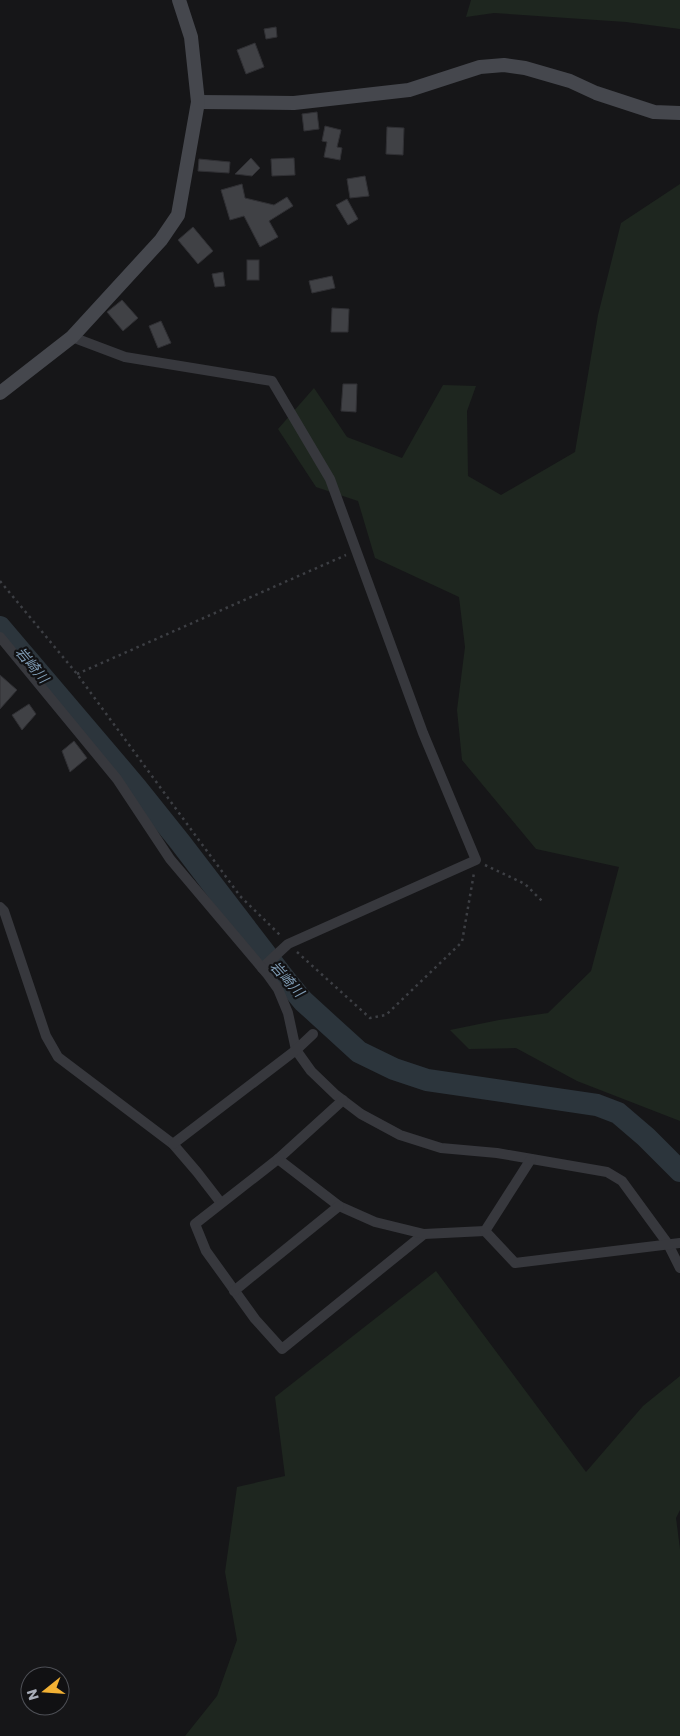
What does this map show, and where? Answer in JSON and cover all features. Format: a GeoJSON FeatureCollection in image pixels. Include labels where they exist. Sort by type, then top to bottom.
{"type":"FeatureCollection","features":[{"type":"Feature","properties":{"kind":"street"},"geometry":{"type":"LineString","coordinates":[[0,393],[72,337],[161,240],[178,215],[198,102],[191,37],[179,0]]}},
{"type":"Feature","properties":{"kind":"street"},"geometry":{"type":"LineString","coordinates":[[198,102],[294,103],[409,90],[480,67],[504,65],[525,68],[570,81],[654,112],[680,113]]}},
{"type":"Feature","properties":{"kind":"street"},"geometry":{"type":"LineString","coordinates":[[72,337],[125,357],[272,381],[330,479],[423,733],[476,860],[288,944],[262,968]]}},
{"type":"Feature","properties":{"kind":"street"},"geometry":{"type":"LineString","coordinates":[[0,637],[117,779],[170,860],[278,989],[288,1013],[296,1050],[311,1071],[361,1114],[400,1135],[441,1148],[497,1153],[607,1172],[622,1181],[668,1244],[680,1268]]}},
{"type":"Feature","properties":{"kind":"street"},"geometry":{"type":"LineString","coordinates":[[0,907],[4,911],[46,1036],[58,1057],[173,1144],[221,1203]]}},
{"type":"Feature","properties":{"kind":"street"},"geometry":{"type":"LineString","coordinates":[[173,1144],[296,1050],[312,1034]]}},
{"type":"Feature","properties":{"kind":"street"},"geometry":{"type":"LineString","coordinates":[[343,1100],[278,1159],[195,1224],[206,1251],[255,1319],[282,1349],[424,1234]]}},
{"type":"Feature","properties":{"kind":"street"},"geometry":{"type":"LineString","coordinates":[[278,1159],[339,1206],[375,1222],[424,1234],[485,1231],[515,1263],[680,1243]]}},
{"type":"Feature","properties":{"kind":"street"},"geometry":{"type":"LineString","coordinates":[[485,1231],[530,1159]]}},
{"type":"Feature","properties":{"kind":"street"},"geometry":{"type":"LineString","coordinates":[[234,1291],[339,1206]]}},
{"type":"Feature","properties":{"kind":"path"},"geometry":{"type":"LineString","coordinates":[[77,674],[356,550]]}},
{"type":"Feature","properties":{"kind":"path"},"geometry":{"type":"LineString","coordinates":[[0,581],[77,674],[240,896],[288,944],[370,1018],[386,1015],[462,942],[476,860],[525,884],[544,903]]}},
{"type":"Feature","properties":{"kind":"shaded area"},"geometry":{"type":"Polygon","coordinates":[[[471,0],[680,0],[680,29],[626,22],[494,13],[466,17],[471,0]]]}},
{"type":"Feature","properties":{"kind":"shaded area"},"geometry":{"type":"Polygon","coordinates":[[[680,184],[680,1121],[577,1081],[516,1048],[469,1049],[450,1030],[548,1013],[591,971],[619,867],[536,849],[462,760],[457,710],[465,647],[459,597],[375,558],[358,501],[316,487],[278,429],[314,388],[347,437],[402,458],[443,385],[476,386],[467,411],[468,476],[501,495],[575,452],[598,315],[621,223],[680,184]]]}},
{"type":"Feature","properties":{"kind":"shaded area"},"geometry":{"type":"Polygon","coordinates":[[[436,1271],[586,1472],[643,1406],[680,1376],[680,1510],[676,1518],[680,1549],[680,1736],[185,1736],[217,1696],[237,1640],[225,1572],[237,1487],[285,1476],[275,1397],[436,1271]]]}},
{"type":"Feature","properties":{"kind":"building"},"geometry":{"type":"Polygon","coordinates":[[[276,27],[277,37],[266,39],[264,29],[276,27]]]}},
{"type":"Feature","properties":{"kind":"building"},"geometry":{"type":"Polygon","coordinates":[[[255,43],[264,67],[246,74],[237,50],[255,43]]]}},
{"type":"Feature","properties":{"kind":"building"},"geometry":{"type":"Polygon","coordinates":[[[317,112],[319,129],[304,131],[302,114],[317,112]]]}},
{"type":"Feature","properties":{"kind":"building"},"geometry":{"type":"Polygon","coordinates":[[[325,126],[341,130],[337,147],[342,148],[340,160],[324,157],[327,142],[322,141],[325,126]]]}},
{"type":"Feature","properties":{"kind":"building"},"geometry":{"type":"Polygon","coordinates":[[[387,127],[404,128],[403,155],[386,154],[387,127]]]}},
{"type":"Feature","properties":{"kind":"building"},"geometry":{"type":"Polygon","coordinates":[[[251,158],[260,168],[252,176],[235,174],[251,158]]]}},
{"type":"Feature","properties":{"kind":"building"},"geometry":{"type":"Polygon","coordinates":[[[294,158],[295,175],[272,176],[271,159],[294,158]]]}},
{"type":"Feature","properties":{"kind":"building"},"geometry":{"type":"Polygon","coordinates":[[[199,159],[230,162],[229,173],[198,171],[199,159]]]}},
{"type":"Feature","properties":{"kind":"building"},"geometry":{"type":"Polygon","coordinates":[[[365,176],[369,196],[350,198],[347,179],[365,176]]]}},
{"type":"Feature","properties":{"kind":"building"},"geometry":{"type":"Polygon","coordinates":[[[242,184],[245,198],[274,205],[287,197],[293,206],[269,221],[278,237],[260,247],[244,216],[230,220],[221,190],[242,184]]]}},
{"type":"Feature","properties":{"kind":"building"},"geometry":{"type":"Polygon","coordinates":[[[347,199],[358,219],[348,225],[336,205],[347,199]]]}},
{"type":"Feature","properties":{"kind":"building"},"geometry":{"type":"Polygon","coordinates":[[[193,227],[213,251],[198,264],[178,240],[193,227]]]}},
{"type":"Feature","properties":{"kind":"building"},"geometry":{"type":"Polygon","coordinates":[[[247,260],[259,260],[259,280],[247,280],[247,260]]]}},
{"type":"Feature","properties":{"kind":"building"},"geometry":{"type":"Polygon","coordinates":[[[223,272],[225,286],[215,287],[212,274],[223,272]]]}},
{"type":"Feature","properties":{"kind":"building"},"geometry":{"type":"Polygon","coordinates":[[[332,276],[335,288],[312,293],[309,281],[332,276]]]}},
{"type":"Feature","properties":{"kind":"building"},"geometry":{"type":"Polygon","coordinates":[[[122,300],[138,318],[123,331],[107,312],[122,300]]]}},
{"type":"Feature","properties":{"kind":"building"},"geometry":{"type":"Polygon","coordinates":[[[332,308],[349,309],[348,332],[331,332],[332,308]]]}},
{"type":"Feature","properties":{"kind":"building"},"geometry":{"type":"Polygon","coordinates":[[[161,321],[171,343],[158,348],[149,326],[161,321]]]}},
{"type":"Feature","properties":{"kind":"building"},"geometry":{"type":"Polygon","coordinates":[[[343,384],[357,384],[356,412],[341,411],[343,384]]]}},
{"type":"Feature","properties":{"kind":"building"},"geometry":{"type":"Polygon","coordinates":[[[0,675],[17,690],[0,709],[0,675]]]}},
{"type":"Feature","properties":{"kind":"building"},"geometry":{"type":"Polygon","coordinates":[[[29,704],[36,714],[22,730],[12,715],[29,704]]]}},
{"type":"Feature","properties":{"kind":"building"},"geometry":{"type":"Polygon","coordinates":[[[74,741],[87,758],[70,772],[62,751],[74,741]]]}},
{"type":"Feature","properties":{"kind":"waterway","name":"岩崎川"},"geometry":{"type":"LineString","coordinates":[[0,627],[136,787],[303,1001],[359,1052],[394,1069],[427,1080],[597,1105],[618,1113],[646,1137],[680,1171]]}}]}
